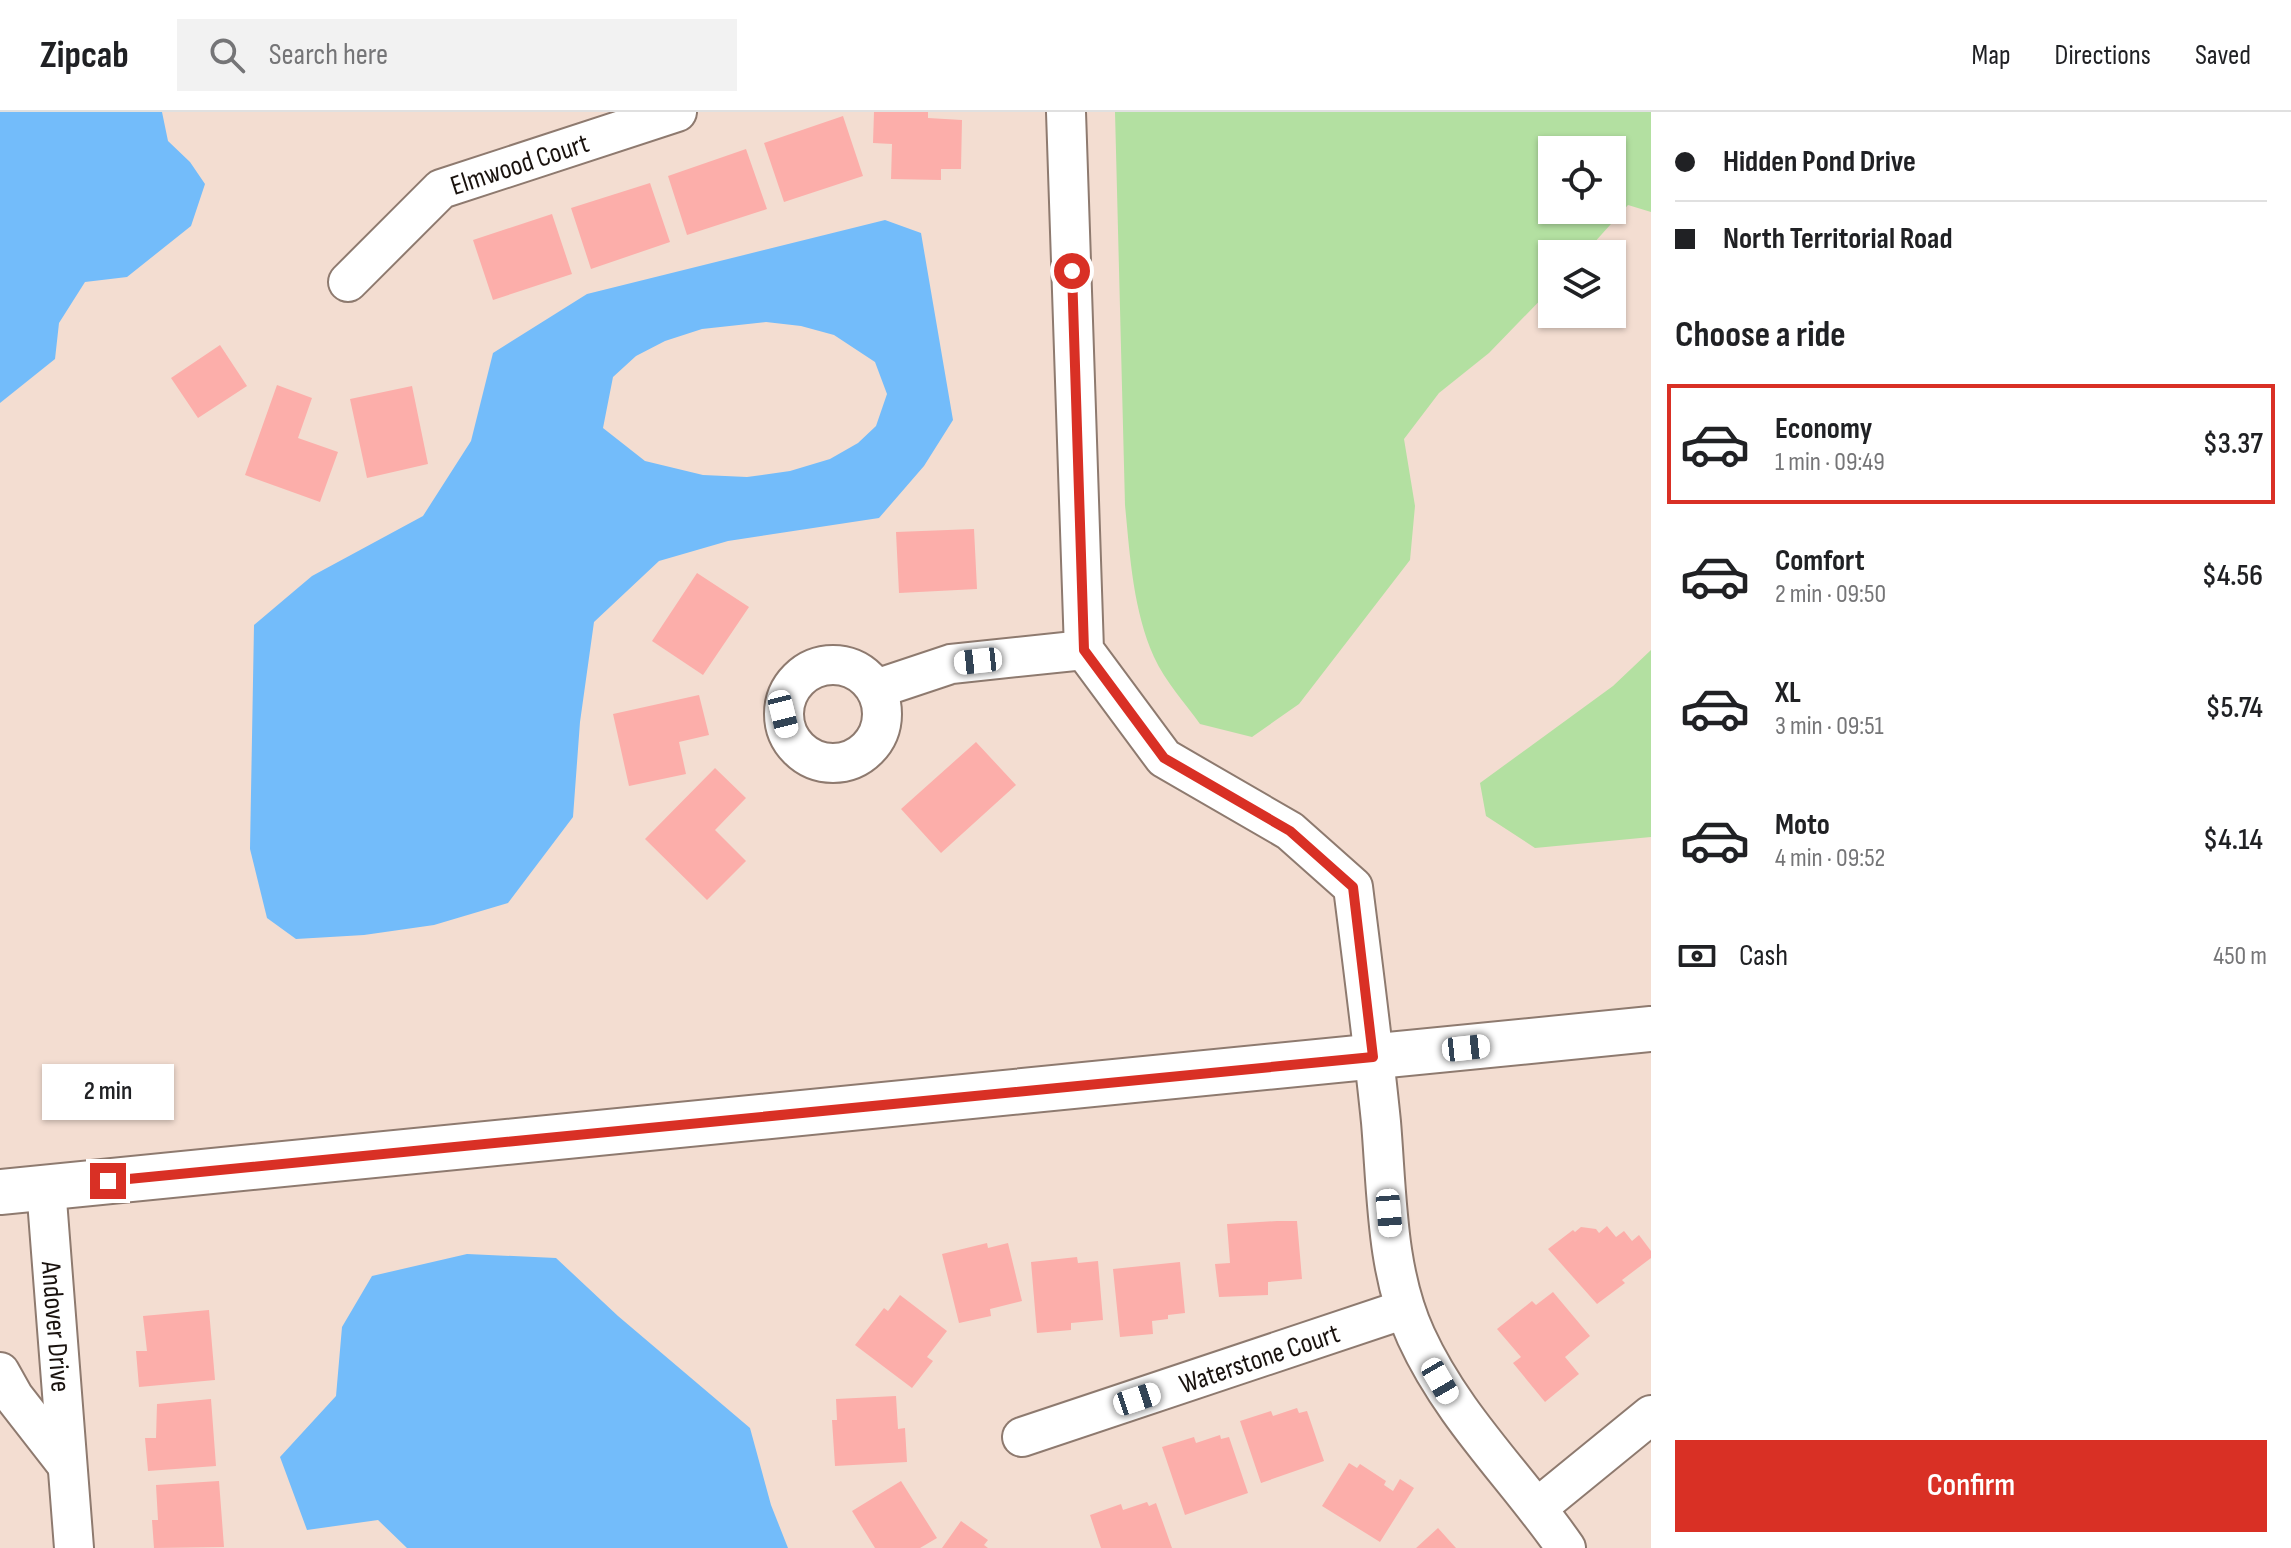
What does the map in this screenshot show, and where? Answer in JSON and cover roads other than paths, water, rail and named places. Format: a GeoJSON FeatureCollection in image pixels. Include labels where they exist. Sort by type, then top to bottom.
{"type":"FeatureCollection","features":[{"type":"Feature","properties":{"kind":"main road"},"geometry":{"type":"LineString","coordinates":[[0,1192],[1651,1029]]}},
{"type":"Feature","properties":{"kind":"street","name":"Elmwood Court"},"geometry":{"type":"LineString","coordinates":[[348,282],[441,189],[677,112]]}},
{"type":"Feature","properties":{"kind":"street"},"geometry":{"type":"LineString","coordinates":[[1066,112],[1084,650],[1164,758],[1290,831],[1353,887],[1391,1241],[1405,1309],[1428,1362],[1451,1401],[1566,1548]]}},
{"type":"Feature","properties":{"kind":"street"},"geometry":{"type":"LineString","coordinates":[[876,689],[951,664],[1084,650]]}},
{"type":"Feature","properties":{"kind":"street","name":"Andover Drive"},"geometry":{"type":"LineString","coordinates":[[46,1187],[74,1548]]}},
{"type":"Feature","properties":{"kind":"street","name":"Waterstone Court"},"geometry":{"type":"LineString","coordinates":[[1022,1437],[1405,1309]]}},
{"type":"Feature","properties":{"kind":"street","name":"Andover Drive"},"geometry":{"type":"LineString","coordinates":[[0,1372],[14,1397],[67,1465]]}},
{"type":"Feature","properties":{"kind":"street"},"geometry":{"type":"LineString","coordinates":[[1537,1508],[1651,1415]]}},
{"type":"Feature","properties":{"kind":"water"},"geometry":{"type":"Polygon","coordinates":[[[0,112],[162,112],[168,141],[190,162],[205,184],[191,226],[127,277],[85,282],[59,323],[55,359],[0,403],[0,112]]]}},
{"type":"Feature","properties":{"kind":"water"},"geometry":{"type":"Polygon","coordinates":[[[885,220],[921,233],[953,420],[924,466],[879,518],[728,541],[659,561],[594,622],[580,722],[573,817],[508,903],[434,925],[364,935],[296,939],[267,918],[250,849],[254,625],[312,576],[423,516],[471,441],[493,353],[587,294],[885,220]],[[766,322],[702,329],[665,341],[636,356],[613,377],[603,428],[645,461],[703,475],[747,477],[790,471],[830,459],[858,443],[876,426],[887,394],[875,362],[834,335],[801,326],[766,322]]]}},
{"type":"Feature","properties":{"kind":"water"},"geometry":{"type":"Polygon","coordinates":[[[467,1254],[556,1258],[618,1316],[750,1428],[771,1505],[788,1548],[407,1548],[378,1520],[307,1530],[280,1457],[336,1396],[342,1327],[372,1276],[467,1254]]]}}]}
